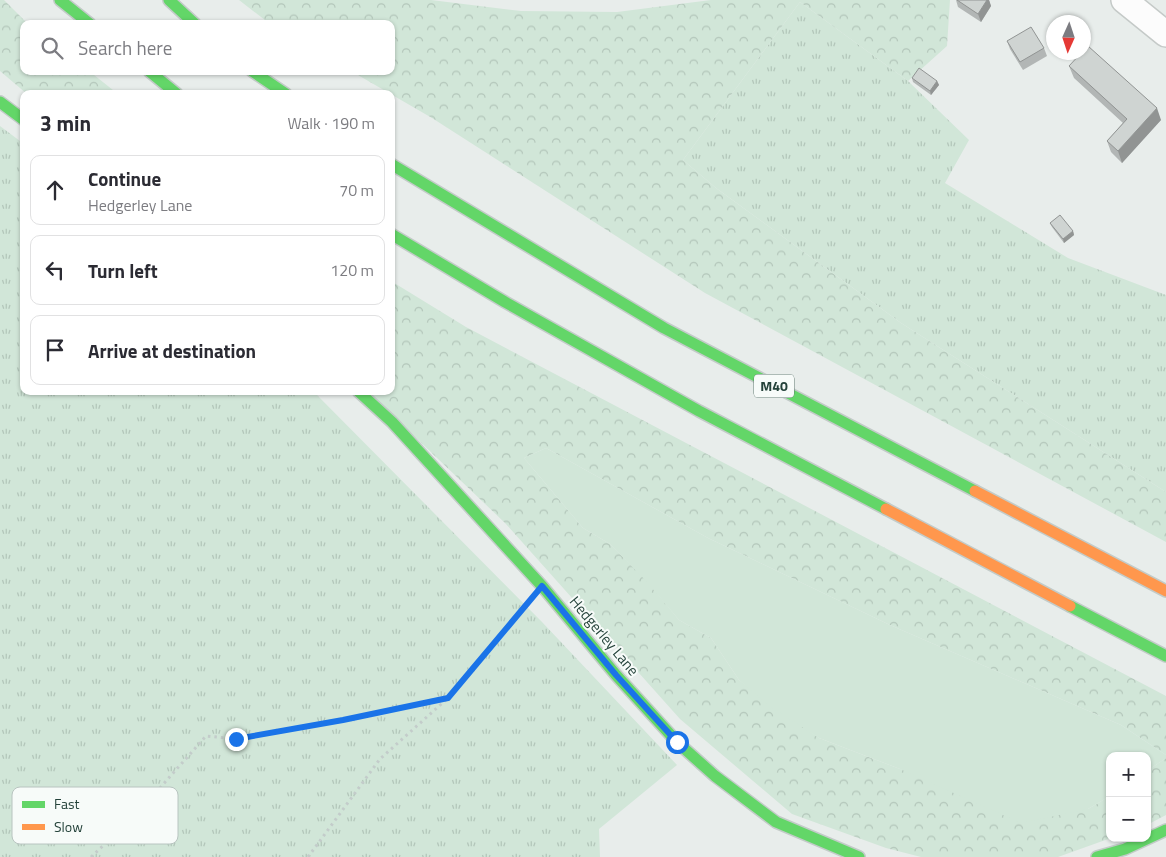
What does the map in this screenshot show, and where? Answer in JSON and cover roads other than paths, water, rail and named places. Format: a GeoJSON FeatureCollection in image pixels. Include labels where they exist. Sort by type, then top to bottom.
{"type":"FeatureCollection","features":[{"type":"Feature","properties":{"kind":"main road"},"geometry":{"type":"LineString","coordinates":[[60,0],[85,20]]}},
{"type":"Feature","properties":{"kind":"main road"},"geometry":{"type":"LineString","coordinates":[[168,0],[190,20]]}},
{"type":"Feature","properties":{"kind":"main road"},"geometry":{"type":"LineString","coordinates":[[154,75],[172,90]]}},
{"type":"Feature","properties":{"kind":"main road"},"geometry":{"type":"LineString","coordinates":[[258,75],[280,90]]}},
{"type":"Feature","properties":{"kind":"main road"},"geometry":{"type":"LineString","coordinates":[[0,102],[20,117]]}},
{"type":"Feature","properties":{"kind":"main road","name":"M40"},"geometry":{"type":"LineString","coordinates":[[395,166],[664,328],[1166,591]]}},
{"type":"Feature","properties":{"kind":"main road"},"geometry":{"type":"LineString","coordinates":[[395,236],[504,302],[698,411],[1166,656]]}},
{"type":"Feature","properties":{"kind":"main road","name":"Hedgerley Lane"},"geometry":{"type":"LineString","coordinates":[[362,395],[392,422],[542,586],[622,682],[677,742],[715,776],[776,822],[859,857]]}},
{"type":"Feature","properties":{"kind":"main road"},"geometry":{"type":"LineString","coordinates":[[1097,857],[1125,849],[1166,830]]}},
{"type":"Feature","properties":{"kind":"street"},"geometry":{"type":"LineString","coordinates":[[1124,0],[1166,34]]}}]}
